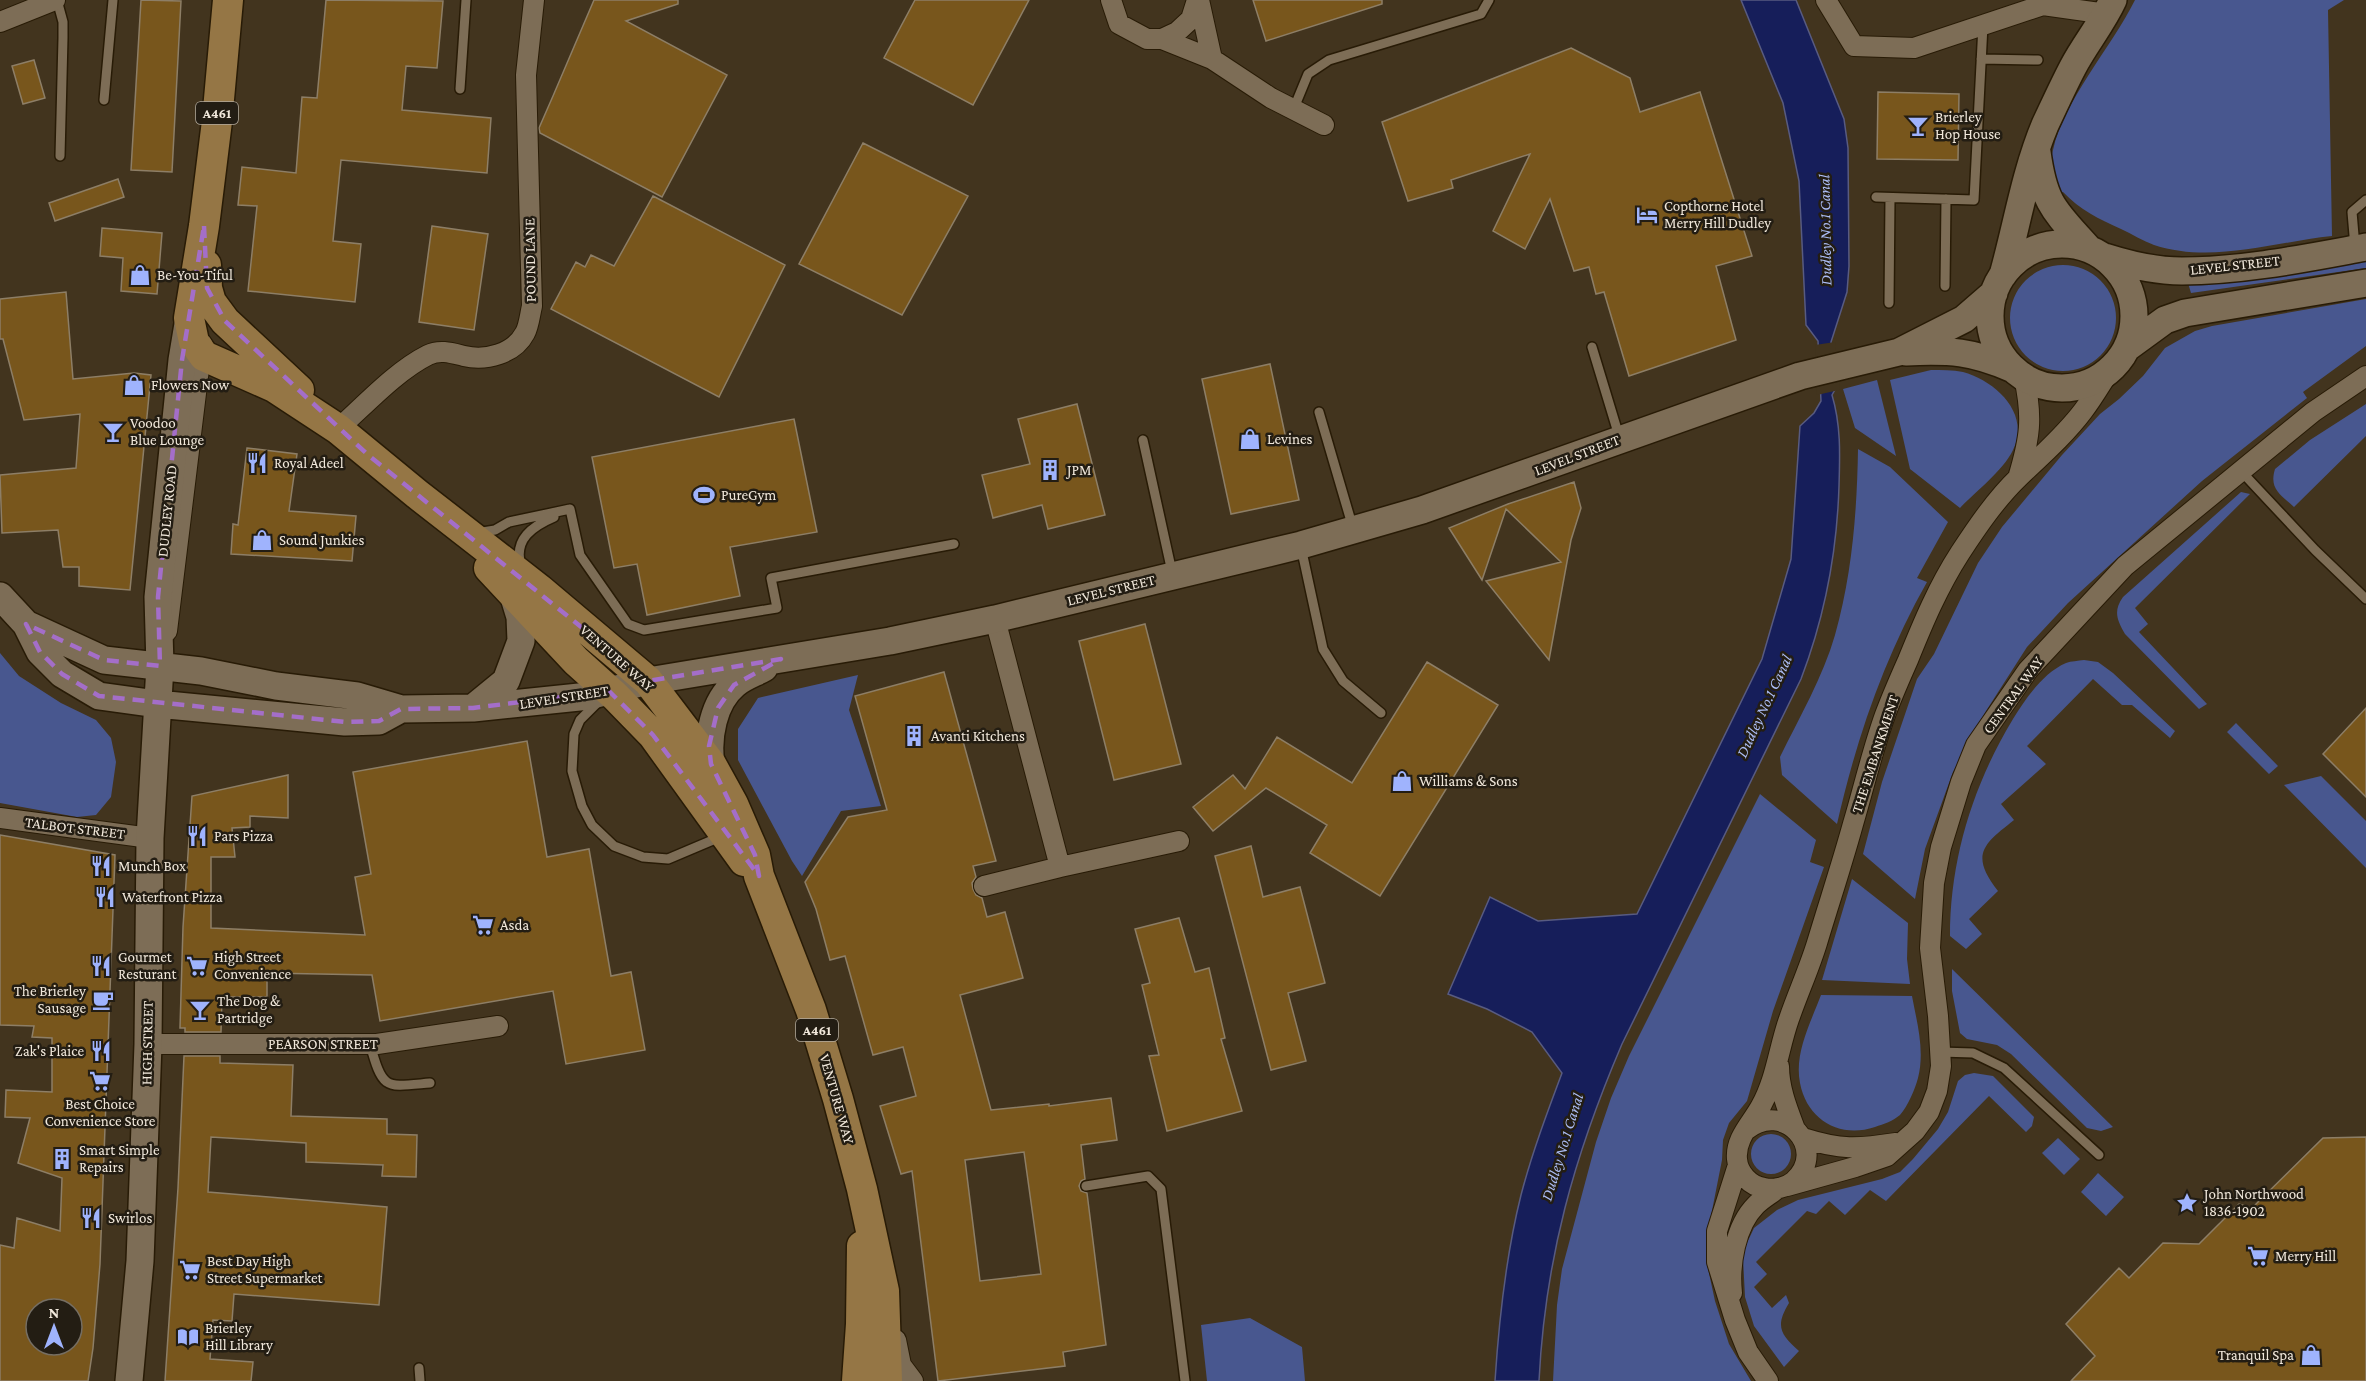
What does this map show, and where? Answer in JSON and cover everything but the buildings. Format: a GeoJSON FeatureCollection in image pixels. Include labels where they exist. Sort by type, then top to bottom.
{"type":"FeatureCollection","features":[{"type":"Feature","properties":{"kind":"main road","name":"A461"},"geometry":{"type":"LineString","coordinates":[[201,352],[194,342],[189,318],[204,226],[217,121],[228,0]]}},
{"type":"Feature","properties":{"kind":"main road"},"geometry":{"type":"LineString","coordinates":[[204,226],[207,288],[212,302],[225,321],[338,429]]}},
{"type":"Feature","properties":{"kind":"main road","name":"VENTURE WAY"},"geometry":{"type":"LineString","coordinates":[[201,352],[204,356],[274,387],[338,429],[470,534],[519,586],[576,661],[653,735],[696,792],[734,831]]}},
{"type":"Feature","properties":{"kind":"main road","name":"VENTURE WAY"},"geometry":{"type":"LineString","coordinates":[[519,586],[648,681],[711,764],[734,831],[737,853],[759,876],[811,1010],[838,1099],[862,1189],[884,1291],[887,1381]]}},
{"type":"Feature","properties":{"kind":"main road","name":"VENTURE WAY"},"geometry":{"type":"LineString","coordinates":[[857,1381],[861,1324],[862,1189]]}},
{"type":"Feature","properties":{"kind":"street"},"geometry":{"type":"LineString","coordinates":[[0,22],[56,0]]}},
{"type":"Feature","properties":{"kind":"street","name":"POUND LANE"},"geometry":{"type":"LineString","coordinates":[[338,429],[397,376],[429,354],[446,351],[468,357],[493,357],[510,349],[525,333],[532,306],[526,75],[534,0]]}},
{"type":"Feature","properties":{"kind":"street"},"geometry":{"type":"LineString","coordinates":[[1111,0],[1119,24],[1147,39],[1162,39],[1212,59],[1270,98],[1324,125]]}},
{"type":"Feature","properties":{"kind":"street"},"geometry":{"type":"LineString","coordinates":[[1162,39],[1177,32],[1191,19],[1198,0]]}},
{"type":"Feature","properties":{"kind":"street"},"geometry":{"type":"LineString","coordinates":[[1198,0],[1212,59]]}},
{"type":"Feature","properties":{"kind":"street"},"geometry":{"type":"LineString","coordinates":[[1826,0],[1854,46],[1914,48],[2043,5],[2110,7]]}},
{"type":"Feature","properties":{"kind":"street"},"geometry":{"type":"LineString","coordinates":[[2018,373],[2002,356],[1994,342],[1990,326],[1990,309],[2027,176],[2045,126],[2073,66],[2110,7]]}},
{"type":"Feature","properties":{"kind":"street"},"geometry":{"type":"LineString","coordinates":[[1899,352],[1958,351],[1986,357],[2041,385],[2068,388],[2095,381],[2120,360],[2128,347],[2134,328],[2134,308],[2130,288],[2119,271],[2054,211],[2047,200],[2041,181],[2037,151]]}},
{"type":"Feature","properties":{"kind":"street"},"geometry":{"type":"LineString","coordinates":[[1899,352],[1964,319],[1998,284],[2013,263],[2026,253],[2041,247],[2073,244],[2097,253]]}},
{"type":"Feature","properties":{"kind":"street","name":"LEVEL STREET"},"geometry":{"type":"LineString","coordinates":[[2097,253],[2135,266],[2181,271],[2231,268],[2361,248]]}},
{"type":"Feature","properties":{"kind":"street"},"geometry":{"type":"LineString","coordinates":[[2128,347],[2165,320],[2185,313],[2366,283]]}},
{"type":"Feature","properties":{"kind":"street"},"geometry":{"type":"LineString","coordinates":[[160,666],[172,603],[207,288]]}},
{"type":"Feature","properties":{"kind":"street","name":"DUDLEY ROAD"},"geometry":{"type":"LineString","coordinates":[[157,704],[160,666],[158,597],[182,360],[189,318]]}},
{"type":"Feature","properties":{"kind":"street","name":"LEVEL STREET"},"geometry":{"type":"LineString","coordinates":[[26,624],[104,660],[201,671],[276,686],[357,696],[401,709],[473,708],[589,696],[648,681],[890,641],[995,619],[1301,545],[1422,510],[1800,376],[1899,352]]}},
{"type":"Feature","properties":{"kind":"street","name":"THE EMBANKMENT"},"geometry":{"type":"LineString","coordinates":[[1768,1381],[1748,1352],[1735,1320],[1717,1262],[1717,1231],[1738,1165],[1736,1157],[1739,1140],[1762,1105],[1771,1085],[1779,1052],[1832,896],[1866,772],[1885,715],[1927,612],[1964,546],[1993,507],[2083,411],[2110,370]]}},
{"type":"Feature","properties":{"kind":"street","name":"THE EMBANKMENT"},"geometry":{"type":"LineString","coordinates":[[2018,373],[2030,406],[2030,429],[2018,478]]}},
{"type":"Feature","properties":{"kind":"street","name":"CENTRAL WAY"},"geometry":{"type":"LineString","coordinates":[[1782,1187],[1887,1156],[1915,1131],[1929,1112],[1937,1091],[1941,1066],[1930,948],[1934,883],[1949,817],[1976,745],[2028,670],[2125,566],[2313,412],[2366,376]]}},
{"type":"Feature","properties":{"kind":"street"},"geometry":{"type":"LineString","coordinates":[[473,708],[506,681],[521,641],[519,586]]}},
{"type":"Feature","properties":{"kind":"street"},"geometry":{"type":"LineString","coordinates":[[0,596],[26,624]]}},
{"type":"Feature","properties":{"kind":"street"},"geometry":{"type":"LineString","coordinates":[[995,619],[1060,867]]}},
{"type":"Feature","properties":{"kind":"street","name":"LEVEL STREET"},"geometry":{"type":"LineString","coordinates":[[26,624],[40,652],[62,674],[99,696],[157,704],[345,722],[379,721],[401,709]]}},
{"type":"Feature","properties":{"kind":"street"},"geometry":{"type":"LineString","coordinates":[[711,764],[709,746],[718,708],[734,685],[781,659]]}},
{"type":"Feature","properties":{"kind":"street","name":"HIGH STREET"},"geometry":{"type":"LineString","coordinates":[[129,1381],[140,1262],[148,1044],[150,838],[157,704]]}},
{"type":"Feature","properties":{"kind":"street","name":"TALBOT STREET"},"geometry":{"type":"LineString","coordinates":[[0,818],[150,838]]}},
{"type":"Feature","properties":{"kind":"street"},"geometry":{"type":"LineString","coordinates":[[984,886],[1179,841]]}},
{"type":"Feature","properties":{"kind":"street","name":"PEARSON STREET"},"geometry":{"type":"LineString","coordinates":[[148,1044],[370,1044],[498,1026]]}},
{"type":"Feature","properties":{"kind":"street","name":"THE EMBANKMENT"},"geometry":{"type":"LineString","coordinates":[[1735,1320],[1731,1283],[1736,1246],[1742,1224],[1756,1205],[1801,1173],[1806,1160],[1806,1150],[1779,1079],[1779,1052]]}},
{"type":"Feature","properties":{"kind":"street"},"geometry":{"type":"LineString","coordinates":[[1746,1130],[1763,1120],[1771,1119],[1783,1121],[1799,1134],[1839,1148],[1865,1148],[1902,1142]]}},
{"type":"Feature","properties":{"kind":"street"},"geometry":{"type":"LineString","coordinates":[[1738,1165],[1748,1181],[1759,1187],[1771,1190],[1782,1187]]}},
{"type":"Feature","properties":{"kind":"street"},"geometry":{"type":"LineString","coordinates":[[884,1291],[901,1365],[913,1381]]}},
{"type":"Feature","properties":{"kind":"lane"},"geometry":{"type":"LineString","coordinates":[[56,0],[63,22],[60,156]]}},
{"type":"Feature","properties":{"kind":"lane"},"geometry":{"type":"LineString","coordinates":[[104,100],[113,0]]}},
{"type":"Feature","properties":{"kind":"lane"},"geometry":{"type":"LineString","coordinates":[[460,89],[466,0]]}},
{"type":"Feature","properties":{"kind":"lane"},"geometry":{"type":"LineString","coordinates":[[1294,108],[1308,74],[1329,60],[1480,14],[1490,0]]}},
{"type":"Feature","properties":{"kind":"lane"},"geometry":{"type":"LineString","coordinates":[[1876,197],[1974,200],[1983,25]]}},
{"type":"Feature","properties":{"kind":"lane"},"geometry":{"type":"LineString","coordinates":[[1981,59],[2038,60]]}},
{"type":"Feature","properties":{"kind":"lane"},"geometry":{"type":"LineString","coordinates":[[1889,303],[1890,198]]}},
{"type":"Feature","properties":{"kind":"lane"},"geometry":{"type":"LineString","coordinates":[[1945,286],[1946,199]]}},
{"type":"Feature","properties":{"kind":"lane"},"geometry":{"type":"LineString","coordinates":[[2361,248],[2352,212],[2366,200]]}},
{"type":"Feature","properties":{"kind":"lane"},"geometry":{"type":"LineString","coordinates":[[1592,347],[1620,438]]}},
{"type":"Feature","properties":{"kind":"lane"},"geometry":{"type":"LineString","coordinates":[[1319,412],[1353,530]]}},
{"type":"Feature","properties":{"kind":"lane"},"geometry":{"type":"LineString","coordinates":[[1143,440],[1172,575]]}},
{"type":"Feature","properties":{"kind":"lane"},"geometry":{"type":"LineString","coordinates":[[2240,470],[2315,550],[2366,599]]}},
{"type":"Feature","properties":{"kind":"lane"},"geometry":{"type":"LineString","coordinates":[[470,534],[495,530],[509,522],[570,509]]}},
{"type":"Feature","properties":{"kind":"lane"},"geometry":{"type":"LineString","coordinates":[[570,509],[580,555],[628,624],[644,630],[777,608],[771,578],[954,544]]}},
{"type":"Feature","properties":{"kind":"lane"},"geometry":{"type":"LineString","coordinates":[[519,586],[520,547],[526,534],[535,525],[570,509]]}},
{"type":"Feature","properties":{"kind":"lane"},"geometry":{"type":"LineString","coordinates":[[1301,545],[1323,649],[1343,681],[1381,713]]}},
{"type":"Feature","properties":{"kind":"lane"},"geometry":{"type":"LineString","coordinates":[[609,691],[580,720],[574,734],[572,771],[582,806],[592,825],[614,846],[643,856],[668,859],[734,831]]}},
{"type":"Feature","properties":{"kind":"lane"},"geometry":{"type":"LineString","coordinates":[[370,1044],[376,1067],[385,1082],[393,1087],[430,1083]]}},
{"type":"Feature","properties":{"kind":"lane"},"geometry":{"type":"LineString","coordinates":[[1940,1052],[1973,1053],[2004,1068],[2099,1155]]}},
{"type":"Feature","properties":{"kind":"lane"},"geometry":{"type":"LineString","coordinates":[[1086,1186],[1148,1176],[1161,1189],[1185,1381]]}},
{"type":"Feature","properties":{"kind":"lane"},"geometry":{"type":"LineString","coordinates":[[419,1368],[420,1381]]}},
{"type":"Feature","properties":{"kind":"highlighted area"},"geometry":{"type":"Polygon","coordinates":[[[204,226],[207,288],[225,321],[367,454],[648,681],[781,659],[734,685],[718,708],[709,746],[711,764],[755,855],[759,876],[653,735],[609,691],[473,708],[401,709],[379,721],[345,722],[99,696],[62,674],[40,652],[26,624],[104,660],[160,666],[158,597],[182,360],[204,226]]]}},
{"type":"Feature","properties":{"kind":"shaded area"},"geometry":{"type":"Polygon","coordinates":[[[2135,0],[2344,0],[2328,10],[2332,236],[2221,252],[2176,250],[2154,245],[2097,218],[2063,192],[2056,195],[2051,161],[2059,131],[2077,93],[2135,0]]]}},
{"type":"Feature","properties":{"kind":"shaded area"},"geometry":{"type":"Polygon","coordinates":[[[2366,256],[2366,268],[2191,293],[2188,283],[2366,256]]]}},
{"type":"Feature","properties":{"kind":"shaded area"},"geometry":{"type":"Polygon","coordinates":[[[2063,265],[2083,269],[2100,281],[2112,298],[2116,318],[2112,338],[2100,355],[2083,367],[2063,371],[2043,367],[2026,355],[2014,338],[2010,318],[2014,298],[2026,281],[2043,269],[2063,265]]]}},
{"type":"Feature","properties":{"kind":"shaded area"},"geometry":{"type":"Polygon","coordinates":[[[2366,299],[2366,346],[2303,392],[2307,398],[2202,481],[2068,603],[2027,647],[1986,711],[1953,772],[1925,849],[1915,899],[1863,854],[1882,782],[1917,679],[1934,654],[1978,563],[2002,527],[2062,455],[2100,414],[2143,376],[2165,348],[2195,331],[2212,326],[2366,299]]]}},
{"type":"Feature","properties":{"kind":"shaded area"},"geometry":{"type":"Polygon","coordinates":[[[1931,370],[1963,372],[1987,383],[2007,401],[2014,412],[2017,424],[2017,437],[2009,458],[1960,508],[1910,469],[1890,380],[1931,370]]]}},
{"type":"Feature","properties":{"kind":"shaded area"},"geometry":{"type":"Polygon","coordinates":[[[1877,380],[1896,456],[1855,428],[1843,389],[1877,380]]]}},
{"type":"Feature","properties":{"kind":"shaded area"},"geometry":{"type":"Polygon","coordinates":[[[2366,404],[2366,436],[2294,507],[2277,491],[2273,482],[2275,469],[2310,440],[2366,404]]]}},
{"type":"Feature","properties":{"kind":"shaded area"},"geometry":{"type":"Polygon","coordinates":[[[1858,449],[1890,467],[1948,522],[1917,578],[1927,582],[1897,640],[1873,700],[1853,761],[1837,824],[1782,775],[1780,757],[1824,666],[1841,612],[1852,543],[1858,449]]]}},
{"type":"Feature","properties":{"kind":"shaded area"},"geometry":{"type":"Polygon","coordinates":[[[2241,492],[2250,494],[2135,608],[2148,624],[2139,632],[2207,704],[2199,709],[2125,634],[2118,620],[2117,611],[2123,597],[2241,492]]]}},
{"type":"Feature","properties":{"kind":"shaded area"},"geometry":{"type":"Polygon","coordinates":[[[0,653],[19,676],[61,703],[96,720],[111,738],[116,762],[111,797],[96,815],[77,817],[0,803],[0,653]]]}},
{"type":"Feature","properties":{"kind":"shaded area"},"geometry":{"type":"Polygon","coordinates":[[[2084,660],[2098,662],[2113,673],[2175,731],[2170,738],[2132,705],[2122,705],[2093,679],[2027,746],[2046,764],[2001,804],[2014,820],[1988,843],[1982,859],[1989,878],[1998,891],[1969,919],[1982,934],[1966,949],[1950,936],[1951,907],[1959,851],[1975,796],[1999,744],[2013,719],[2036,687],[2058,667],[2068,662],[2084,660]]]}},
{"type":"Feature","properties":{"kind":"shaded area"},"geometry":{"type":"Polygon","coordinates":[[[858,675],[849,710],[881,806],[841,811],[802,876],[738,760],[738,729],[758,698],[858,675]]]}},
{"type":"Feature","properties":{"kind":"shaded area"},"geometry":{"type":"Polygon","coordinates":[[[2236,723],[2278,766],[2269,774],[2227,732],[2236,723]]]}},
{"type":"Feature","properties":{"kind":"shaded area"},"geometry":{"type":"Polygon","coordinates":[[[2321,776],[2366,821],[2366,868],[2284,785],[2321,776]]]}},
{"type":"Feature","properties":{"kind":"shaded area"},"geometry":{"type":"Polygon","coordinates":[[[1760,794],[1816,840],[1810,862],[1824,867],[1773,1011],[1747,1101],[1729,1123],[1723,1140],[1722,1160],[1707,1236],[1707,1264],[1715,1301],[1729,1344],[1751,1381],[1553,1381],[1557,1305],[1562,1269],[1596,1142],[1611,1098],[1629,1056],[1760,794]]]}},
{"type":"Feature","properties":{"kind":"shaded area"},"geometry":{"type":"Polygon","coordinates":[[[1852,879],[1908,923],[1907,959],[1910,984],[1822,980],[1852,879]]]}},
{"type":"Feature","properties":{"kind":"shaded area"},"geometry":{"type":"Polygon","coordinates":[[[1952,969],[2113,1127],[2101,1131],[2087,1128],[2011,1054],[1997,1045],[1967,1039],[1960,1033],[1952,991],[1952,969]]]}},
{"type":"Feature","properties":{"kind":"shaded area"},"geometry":{"type":"Polygon","coordinates":[[[1821,995],[1912,996],[1920,1037],[1920,1068],[1917,1082],[1908,1102],[1900,1115],[1894,1119],[1875,1127],[1850,1130],[1827,1123],[1810,1107],[1800,1083],[1799,1060],[1804,1038],[1821,995]]]}},
{"type":"Feature","properties":{"kind":"shaded area"},"geometry":{"type":"Polygon","coordinates":[[[1974,1073],[1993,1076],[2034,1117],[2032,1126],[2026,1132],[1989,1096],[1886,1201],[1870,1190],[1845,1215],[1829,1201],[1816,1214],[1807,1211],[1756,1262],[1767,1274],[1754,1287],[1772,1308],[1786,1295],[1789,1303],[1782,1318],[1782,1329],[1787,1340],[1799,1351],[1784,1367],[1754,1326],[1745,1297],[1743,1258],[1754,1228],[1777,1210],[1798,1200],[1882,1179],[1900,1172],[1938,1129],[1948,1112],[1958,1081],[1965,1075],[1974,1073]]]}},
{"type":"Feature","properties":{"kind":"shaded area"},"geometry":{"type":"Polygon","coordinates":[[[1771,1134],[1785,1140],[1791,1154],[1785,1168],[1771,1174],[1757,1168],[1751,1154],[1757,1140],[1771,1134]]]}},
{"type":"Feature","properties":{"kind":"shaded area"},"geometry":{"type":"Polygon","coordinates":[[[2058,1138],[2080,1159],[2064,1175],[2042,1153],[2058,1138]]]}},
{"type":"Feature","properties":{"kind":"shaded area"},"geometry":{"type":"Polygon","coordinates":[[[2098,1173],[2124,1197],[2106,1216],[2081,1192],[2098,1173]]]}},
{"type":"Feature","properties":{"kind":"shaded area"},"geometry":{"type":"Polygon","coordinates":[[[1250,1318],[1302,1347],[1305,1381],[1207,1381],[1201,1325],[1250,1318]]]}},
{"type":"Feature","properties":{"kind":"water","name":"Dudley No.1 Canal"},"geometry":{"type":"Polygon","coordinates":[[[1741,0],[1796,0],[1844,119],[1848,148],[1849,266],[1847,292],[1831,342],[1837,386],[1832,395],[1838,429],[1840,463],[1836,536],[1828,584],[1817,632],[1801,679],[1622,1044],[1590,1127],[1576,1168],[1555,1250],[1542,1336],[1539,1381],[1495,1381],[1504,1287],[1521,1195],[1562,1073],[1532,1032],[1487,1009],[1448,994],[1490,897],[1538,921],[1637,914],[1762,659],[1791,559],[1800,426],[1814,413],[1821,401],[1818,341],[1806,325],[1799,181],[1783,103],[1741,0]]]}},
{"type":"Feature","properties":{"kind":"pier"},"geometry":{"type":"Polygon","coordinates":[[[1835,342],[1839,390],[1817,395],[1815,345],[1835,342]]]}},
{"type":"Feature","properties":{"kind":"place","name":"Brierley Hop House"},"geometry":{"type":"Point","coordinates":[1918,126]}},
{"type":"Feature","properties":{"kind":"place","name":"Copthorne Hotel Merry Hill Dudley"},"geometry":{"type":"Point","coordinates":[1647,215]}},
{"type":"Feature","properties":{"kind":"place","name":"Be-You-Tiful"},"geometry":{"type":"Point","coordinates":[140,275]}},
{"type":"Feature","properties":{"kind":"place","name":"Flowers Now"},"geometry":{"type":"Point","coordinates":[134,385]}},
{"type":"Feature","properties":{"kind":"place","name":"Voodoo Blue Lounge"},"geometry":{"type":"Point","coordinates":[113,432]}},
{"type":"Feature","properties":{"kind":"place","name":"Levines"},"geometry":{"type":"Point","coordinates":[1250,439]}},
{"type":"Feature","properties":{"kind":"place","name":"Royal Adeel"},"geometry":{"type":"Point","coordinates":[257,463]}},
{"type":"Feature","properties":{"kind":"place","name":"JPM"},"geometry":{"type":"Point","coordinates":[1050,470]}},
{"type":"Feature","properties":{"kind":"place","name":"PureGym"},"geometry":{"type":"Point","coordinates":[704,495]}},
{"type":"Feature","properties":{"kind":"place","name":"Sound Junkies"},"geometry":{"type":"Point","coordinates":[262,540]}},
{"type":"Feature","properties":{"kind":"place","name":"Avanti Kitchens"},"geometry":{"type":"Point","coordinates":[914,736]}},
{"type":"Feature","properties":{"kind":"place","name":"Williams & Sons"},"geometry":{"type":"Point","coordinates":[1402,781]}},
{"type":"Feature","properties":{"kind":"place","name":"Pars Pizza"},"geometry":{"type":"Point","coordinates":[197,836]}},
{"type":"Feature","properties":{"kind":"place","name":"Munch Box"},"geometry":{"type":"Point","coordinates":[101,866]}},
{"type":"Feature","properties":{"kind":"place","name":"Waterfront Pizza"},"geometry":{"type":"Point","coordinates":[105,897]}},
{"type":"Feature","properties":{"kind":"place","name":"Asda"},"geometry":{"type":"Point","coordinates":[483,925]}},
{"type":"Feature","properties":{"kind":"place","name":"Gourmet Resturant"},"geometry":{"type":"Point","coordinates":[101,966]}},
{"type":"Feature","properties":{"kind":"place","name":"High Street Convenience"},"geometry":{"type":"Point","coordinates":[197,966]}},
{"type":"Feature","properties":{"kind":"place","name":"The Brierley Sausage"},"geometry":{"type":"Point","coordinates":[103,1000]}},
{"type":"Feature","properties":{"kind":"place","name":"The Dog & Partridge"},"geometry":{"type":"Point","coordinates":[200,1010]}},
{"type":"Feature","properties":{"kind":"place","name":"Zak's Plaice"},"geometry":{"type":"Point","coordinates":[101,1051]}},
{"type":"Feature","properties":{"kind":"place","name":"Best Choice Convenience Store"},"geometry":{"type":"Point","coordinates":[100,1081]}},
{"type":"Feature","properties":{"kind":"place","name":"Smart Simple Repairs"},"geometry":{"type":"Point","coordinates":[62,1159]}},
{"type":"Feature","properties":{"kind":"place","name":"John Northwood 1836-1902"},"geometry":{"type":"Point","coordinates":[2187,1203]}},
{"type":"Feature","properties":{"kind":"place","name":"Swirlos"},"geometry":{"type":"Point","coordinates":[91,1218]}},
{"type":"Feature","properties":{"kind":"place","name":"Merry Hill"},"geometry":{"type":"Point","coordinates":[2258,1256]}},
{"type":"Feature","properties":{"kind":"place","name":"Best Day High Street Supermarket"},"geometry":{"type":"Point","coordinates":[190,1270]}},
{"type":"Feature","properties":{"kind":"place","name":"Brierley Hill Library"},"geometry":{"type":"Point","coordinates":[188,1337]}},
{"type":"Feature","properties":{"kind":"place","name":"Tranquil Spa"},"geometry":{"type":"Point","coordinates":[2311,1355]}}]}
